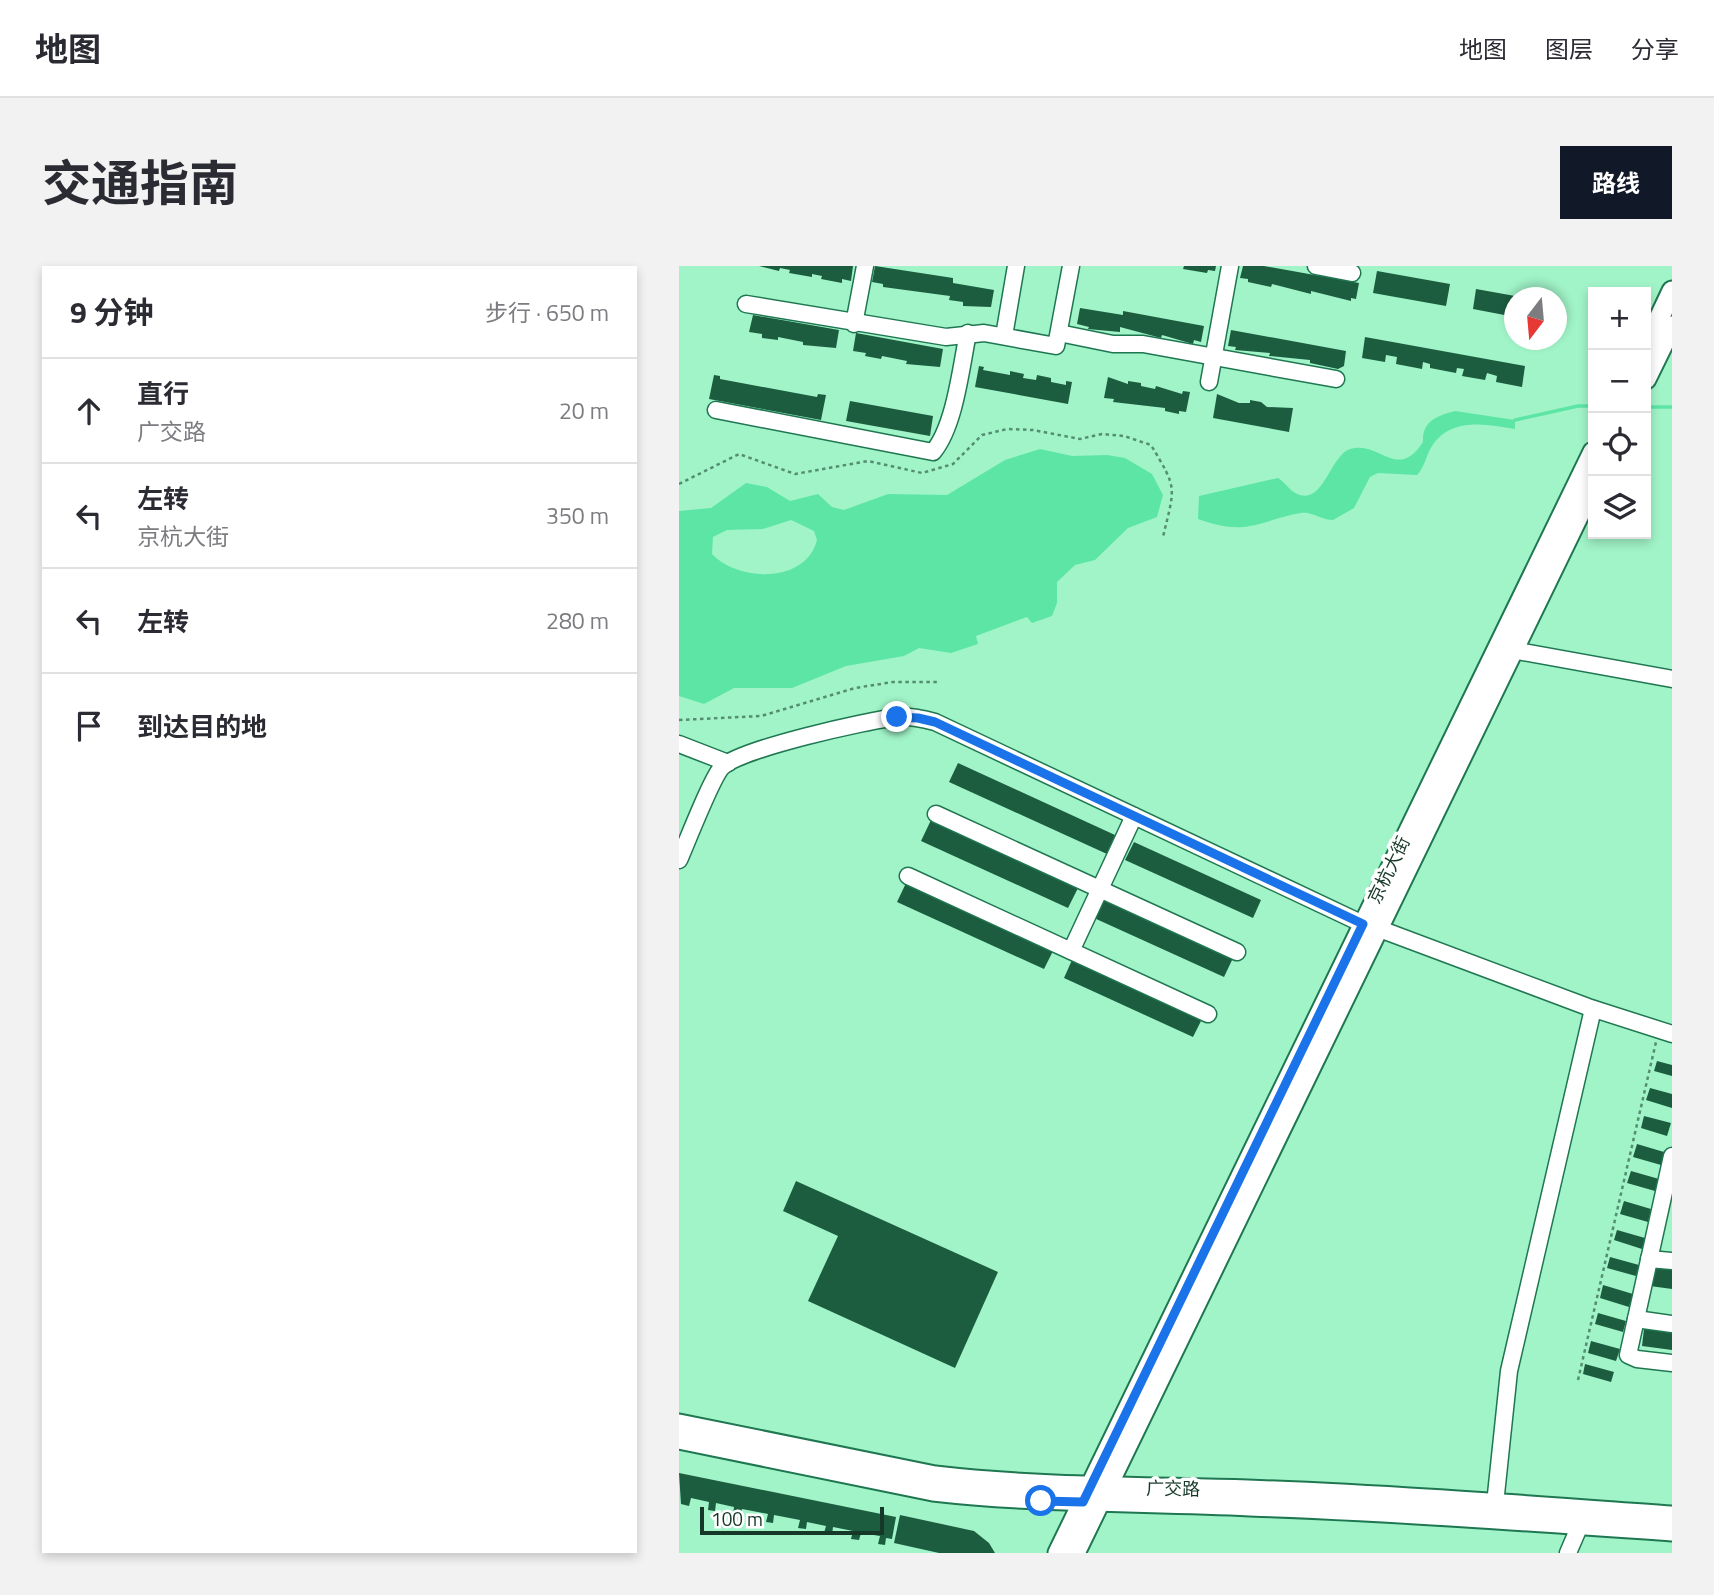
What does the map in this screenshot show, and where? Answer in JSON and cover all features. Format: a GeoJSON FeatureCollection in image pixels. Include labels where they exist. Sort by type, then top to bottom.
{"type":"FeatureCollection","features":[{"type":"Feature","properties":{"kind":"main road"},"geometry":{"type":"LineString","coordinates":[[1651,335],[1672,291]]}},
{"type":"Feature","properties":{"kind":"main road"},"geometry":{"type":"LineString","coordinates":[[1651,369],[1672,326]]}},
{"type":"Feature","properties":{"kind":"main road","name":"京杭大街"},"geometry":{"type":"LineString","coordinates":[[1058,1553],[1095,1495],[1370,926],[1588,463]]}},
{"type":"Feature","properties":{"kind":"main road","name":"京杭大街"},"geometry":{"type":"LineString","coordinates":[[1370,926],[1588,495]]}},
{"type":"Feature","properties":{"kind":"main road","name":"广交路"},"geometry":{"type":"LineString","coordinates":[[679,1423],[935,1476],[1042,1486],[1095,1495],[1250,1490],[1672,1516]]}},
{"type":"Feature","properties":{"kind":"main road","name":"广交路"},"geometry":{"type":"LineString","coordinates":[[679,1439],[933,1491],[1095,1495],[1672,1531]]}},
{"type":"Feature","properties":{"kind":"main road","name":"京杭大街"},"geometry":{"type":"LineString","coordinates":[[1075,1553],[1095,1495]]}},
{"type":"Feature","properties":{"kind":"street"},"geometry":{"type":"LineString","coordinates":[[854,324],[865,266]]}},
{"type":"Feature","properties":{"kind":"street"},"geometry":{"type":"LineString","coordinates":[[1004,337],[1016,266]]}},
{"type":"Feature","properties":{"kind":"street"},"geometry":{"type":"LineString","coordinates":[[746,304],[854,324],[946,337],[960,337],[968,333],[1056,346],[1071,266]]}},
{"type":"Feature","properties":{"kind":"street"},"geometry":{"type":"LineString","coordinates":[[1209,382],[1230,266]]}},
{"type":"Feature","properties":{"kind":"street"},"geometry":{"type":"LineString","coordinates":[[1316,266],[1352,272]]}},
{"type":"Feature","properties":{"kind":"street"},"geometry":{"type":"LineString","coordinates":[[716,410],[933,452],[939,444],[955,396],[968,333]]}},
{"type":"Feature","properties":{"kind":"street"},"geometry":{"type":"LineString","coordinates":[[1059,333],[1113,344],[1143,344],[1336,379]]}},
{"type":"Feature","properties":{"kind":"street"},"geometry":{"type":"LineString","coordinates":[[1512,650],[1672,679]]}},
{"type":"Feature","properties":{"kind":"street"},"geometry":{"type":"LineString","coordinates":[[679,860],[721,768],[728,763],[783,743],[897,717],[918,718],[935,722],[1370,926],[1593,1009],[1665,1032]]}},
{"type":"Feature","properties":{"kind":"street"},"geometry":{"type":"LineString","coordinates":[[679,744],[728,763]]}},
{"type":"Feature","properties":{"kind":"street"},"geometry":{"type":"LineString","coordinates":[[936,814],[1237,952]]}},
{"type":"Feature","properties":{"kind":"street"},"geometry":{"type":"LineString","coordinates":[[1071,951],[1134,816]]}},
{"type":"Feature","properties":{"kind":"street"},"geometry":{"type":"LineString","coordinates":[[908,876],[1208,1014]]}},
{"type":"Feature","properties":{"kind":"street"},"geometry":{"type":"LineString","coordinates":[[1495,1504],[1509,1371],[1593,1009]]}},
{"type":"Feature","properties":{"kind":"street"},"geometry":{"type":"LineString","coordinates":[[1672,1156],[1628,1355],[1637,1359],[1672,1363]]}},
{"type":"Feature","properties":{"kind":"street"},"geometry":{"type":"LineString","coordinates":[[1649,1259],[1672,1261]]}},
{"type":"Feature","properties":{"kind":"street"},"geometry":{"type":"LineString","coordinates":[[1636,1319],[1672,1324]]}},
{"type":"Feature","properties":{"kind":"street"},"geometry":{"type":"LineString","coordinates":[[1569,1553],[1580,1525]]}},
{"type":"Feature","properties":{"kind":"path"},"geometry":{"type":"LineString","coordinates":[[679,484],[739,454],[795,474],[869,461],[922,473],[953,464],[975,440],[992,432],[1018,429],[1080,439],[1101,434],[1123,436],[1151,444],[1172,479],[1174,493],[1163,537]]}},
{"type":"Feature","properties":{"kind":"path"},"geometry":{"type":"LineString","coordinates":[[679,720],[761,716],[855,688],[893,682],[937,682]]}},
{"type":"Feature","properties":{"kind":"path"},"geometry":{"type":"LineString","coordinates":[[1578,1380],[1665,1032]]}},
{"type":"Feature","properties":{"kind":"shaded area"},"geometry":{"type":"Polygon","coordinates":[[[1455,411],[1515,420],[1515,429],[1470,425],[1449,430],[1432,446],[1417,475],[1378,473],[1370,477],[1354,508],[1333,520],[1301,513],[1251,526],[1229,527],[1198,519],[1199,496],[1278,478],[1297,494],[1308,495],[1315,492],[1343,453],[1350,449],[1361,448],[1396,459],[1405,459],[1423,442],[1425,429],[1432,420],[1455,411]]]}},
{"type":"Feature","properties":{"kind":"shaded area"},"geometry":{"type":"Polygon","coordinates":[[[1040,449],[1072,456],[1107,455],[1125,458],[1152,474],[1163,495],[1157,517],[1128,528],[1095,560],[1075,565],[1057,582],[1057,603],[1052,616],[1032,623],[1027,617],[976,636],[978,644],[951,653],[919,648],[904,656],[846,666],[792,688],[734,688],[704,704],[679,696],[679,511],[711,508],[746,483],[767,487],[790,501],[818,494],[832,507],[844,510],[888,494],[947,495],[1005,460],[1040,449]],[[791,520],[763,529],[727,530],[713,537],[712,554],[738,570],[770,574],[786,571],[800,565],[810,554],[817,540],[814,531],[791,520]]]}},
{"type":"Feature","properties":{"kind":"building"},"geometry":{"type":"Polygon","coordinates":[[[759,266],[853,266],[851,281],[842,279],[842,283],[821,279],[822,276],[812,274],[812,277],[789,273],[790,270],[780,268],[779,271],[759,266]]]}},
{"type":"Feature","properties":{"kind":"building"},"geometry":{"type":"Polygon","coordinates":[[[875,266],[953,278],[953,283],[994,290],[991,307],[963,306],[963,302],[949,300],[950,296],[883,287],[883,284],[872,282],[875,266]]]}},
{"type":"Feature","properties":{"kind":"building"},"geometry":{"type":"Polygon","coordinates":[[[1184,266],[1216,266],[1215,271],[1208,270],[1207,273],[1183,269],[1184,266]]]}},
{"type":"Feature","properties":{"kind":"building"},"geometry":{"type":"Polygon","coordinates":[[[1243,266],[1264,266],[1359,283],[1356,299],[1351,298],[1351,301],[1311,291],[1311,294],[1272,284],[1271,287],[1248,282],[1248,279],[1240,278],[1243,266]]]}},
{"type":"Feature","properties":{"kind":"building"},"geometry":{"type":"Polygon","coordinates":[[[1377,271],[1450,284],[1446,306],[1373,293],[1377,271]]]}},
{"type":"Feature","properties":{"kind":"building"},"geometry":{"type":"Polygon","coordinates":[[[1476,289],[1504,294],[1504,315],[1473,309],[1476,289]]]}},
{"type":"Feature","properties":{"kind":"building"},"geometry":{"type":"Polygon","coordinates":[[[1080,308],[1123,315],[1123,311],[1204,326],[1201,342],[1194,340],[1193,344],[1120,327],[1120,332],[1088,329],[1089,327],[1077,324],[1080,308]]]}},
{"type":"Feature","properties":{"kind":"building"},"geometry":{"type":"Polygon","coordinates":[[[753,315],[839,330],[836,348],[803,345],[803,342],[778,337],[778,340],[762,338],[762,334],[749,332],[753,315]]]}},
{"type":"Feature","properties":{"kind":"building"},"geometry":{"type":"Polygon","coordinates":[[[1231,330],[1346,351],[1344,366],[1338,369],[1310,363],[1310,360],[1235,350],[1236,347],[1228,346],[1231,330]]]}},
{"type":"Feature","properties":{"kind":"building"},"geometry":{"type":"Polygon","coordinates":[[[856,333],[943,349],[940,367],[906,364],[907,361],[882,356],[881,359],[865,356],[866,353],[853,351],[856,333]]]}},
{"type":"Feature","properties":{"kind":"building"},"geometry":{"type":"Polygon","coordinates":[[[1365,337],[1525,366],[1522,387],[1496,382],[1497,376],[1487,373],[1485,380],[1462,376],[1464,369],[1457,368],[1456,373],[1430,368],[1430,364],[1423,362],[1422,369],[1396,364],[1397,357],[1386,355],[1385,362],[1362,358],[1365,337]]]}},
{"type":"Feature","properties":{"kind":"building"},"geometry":{"type":"Polygon","coordinates":[[[979,366],[984,367],[983,370],[1010,375],[1010,371],[1024,374],[1023,378],[1036,380],[1037,375],[1066,385],[1066,381],[1072,382],[1068,404],[975,387],[979,366]]]}},
{"type":"Feature","properties":{"kind":"building"},"geometry":{"type":"Polygon","coordinates":[[[714,375],[720,376],[720,379],[817,397],[818,394],[826,395],[821,420],[709,399],[714,375]]]}},
{"type":"Feature","properties":{"kind":"building"},"geometry":{"type":"Polygon","coordinates":[[[1108,377],[1128,384],[1128,381],[1141,383],[1141,386],[1155,389],[1156,386],[1182,394],[1183,391],[1190,392],[1186,412],[1179,411],[1179,414],[1165,411],[1165,408],[1113,402],[1114,399],[1104,398],[1108,377]]]}},
{"type":"Feature","properties":{"kind":"building"},"geometry":{"type":"Polygon","coordinates":[[[1217,394],[1239,403],[1250,403],[1250,400],[1261,402],[1267,407],[1293,408],[1289,432],[1213,418],[1217,394]]]}},
{"type":"Feature","properties":{"kind":"building"},"geometry":{"type":"Polygon","coordinates":[[[850,401],[933,416],[930,436],[846,421],[850,401]]]}},
{"type":"Feature","properties":{"kind":"building"},"geometry":{"type":"Polygon","coordinates":[[[958,763],[1115,835],[1107,854],[949,782],[958,763]]]}},
{"type":"Feature","properties":{"kind":"building"},"geometry":{"type":"Polygon","coordinates":[[[931,820],[1078,888],[1068,908],[921,841],[931,820]]]}},
{"type":"Feature","properties":{"kind":"building"},"geometry":{"type":"Polygon","coordinates":[[[1134,842],[1261,900],[1253,918],[1125,860],[1134,842]]]}},
{"type":"Feature","properties":{"kind":"building"},"geometry":{"type":"Polygon","coordinates":[[[907,881],[1054,949],[1044,969],[897,902],[907,881]]]}},
{"type":"Feature","properties":{"kind":"building"},"geometry":{"type":"Polygon","coordinates":[[[1103,898],[1233,958],[1224,977],[1094,918],[1103,898]]]}},
{"type":"Feature","properties":{"kind":"building"},"geometry":{"type":"Polygon","coordinates":[[[1072,960],[1202,1019],[1193,1037],[1064,978],[1072,960]]]}},
{"type":"Feature","properties":{"kind":"building"},"geometry":{"type":"Polygon","coordinates":[[[1657,1061],[1672,1065],[1672,1076],[1654,1071],[1657,1061]]]}},
{"type":"Feature","properties":{"kind":"building"},"geometry":{"type":"Polygon","coordinates":[[[1650,1088],[1672,1094],[1672,1108],[1646,1100],[1650,1088]]]}},
{"type":"Feature","properties":{"kind":"building"},"geometry":{"type":"Polygon","coordinates":[[[1644,1116],[1671,1123],[1667,1136],[1641,1128],[1644,1116]]]}},
{"type":"Feature","properties":{"kind":"building"},"geometry":{"type":"Polygon","coordinates":[[[1637,1144],[1664,1152],[1661,1165],[1633,1157],[1637,1144]]]}},
{"type":"Feature","properties":{"kind":"building"},"geometry":{"type":"Polygon","coordinates":[[[1631,1171],[1659,1179],[1655,1191],[1627,1183],[1631,1171]]]}},
{"type":"Feature","properties":{"kind":"building"},"geometry":{"type":"Polygon","coordinates":[[[796,1181],[998,1272],[955,1368],[808,1301],[838,1236],[783,1211],[796,1181]]]}},
{"type":"Feature","properties":{"kind":"building"},"geometry":{"type":"Polygon","coordinates":[[[1624,1201],[1651,1209],[1648,1222],[1620,1214],[1624,1201]]]}},
{"type":"Feature","properties":{"kind":"building"},"geometry":{"type":"Polygon","coordinates":[[[1617,1230],[1645,1238],[1642,1249],[1614,1240],[1617,1230]]]}},
{"type":"Feature","properties":{"kind":"building"},"geometry":{"type":"Polygon","coordinates":[[[1610,1257],[1639,1265],[1636,1276],[1607,1268],[1610,1257]]]}},
{"type":"Feature","properties":{"kind":"building"},"geometry":{"type":"Polygon","coordinates":[[[1652,1268],[1672,1270],[1672,1289],[1650,1286],[1652,1268]]]}},
{"type":"Feature","properties":{"kind":"building"},"geometry":{"type":"Polygon","coordinates":[[[1603,1285],[1633,1294],[1629,1307],[1600,1298],[1603,1285]]]}},
{"type":"Feature","properties":{"kind":"building"},"geometry":{"type":"Polygon","coordinates":[[[1598,1313],[1626,1321],[1623,1332],[1595,1324],[1598,1313]]]}},
{"type":"Feature","properties":{"kind":"building"},"geometry":{"type":"Polygon","coordinates":[[[1644,1329],[1672,1333],[1672,1350],[1642,1346],[1644,1329]]]}},
{"type":"Feature","properties":{"kind":"building"},"geometry":{"type":"Polygon","coordinates":[[[1591,1341],[1620,1349],[1616,1361],[1588,1353],[1591,1341]]]}},
{"type":"Feature","properties":{"kind":"building"},"geometry":{"type":"Polygon","coordinates":[[[1585,1364],[1614,1372],[1611,1382],[1583,1374],[1585,1364]]]}},
{"type":"Feature","properties":{"kind":"building"},"geometry":{"type":"Polygon","coordinates":[[[679,1473],[896,1517],[892,1539],[886,1538],[885,1545],[878,1544],[880,1536],[861,1533],[859,1540],[851,1539],[853,1531],[833,1527],[832,1535],[824,1533],[826,1526],[807,1522],[806,1529],[798,1528],[800,1520],[774,1515],[773,1523],[766,1522],[768,1514],[742,1509],[741,1516],[733,1515],[734,1507],[716,1503],[715,1511],[708,1510],[709,1502],[691,1498],[689,1506],[681,1504],[679,1473]]]}},
{"type":"Feature","properties":{"kind":"building"},"geometry":{"type":"Polygon","coordinates":[[[900,1515],[974,1531],[989,1543],[995,1553],[939,1553],[894,1543],[900,1515]]]}},
{"type":"Feature","properties":{"kind":"waterway"},"geometry":{"type":"LineString","coordinates":[[1515,420],[1588,406]]}},
{"type":"Feature","properties":{"kind":"waterway"},"geometry":{"type":"LineString","coordinates":[[1651,407],[1672,407]]}},
{"type":"Feature","properties":{"kind":"route"},"geometry":{"type":"LineString","coordinates":[[897,717],[935,722],[1363,924],[1083,1502],[1041,1501]]}}]}
